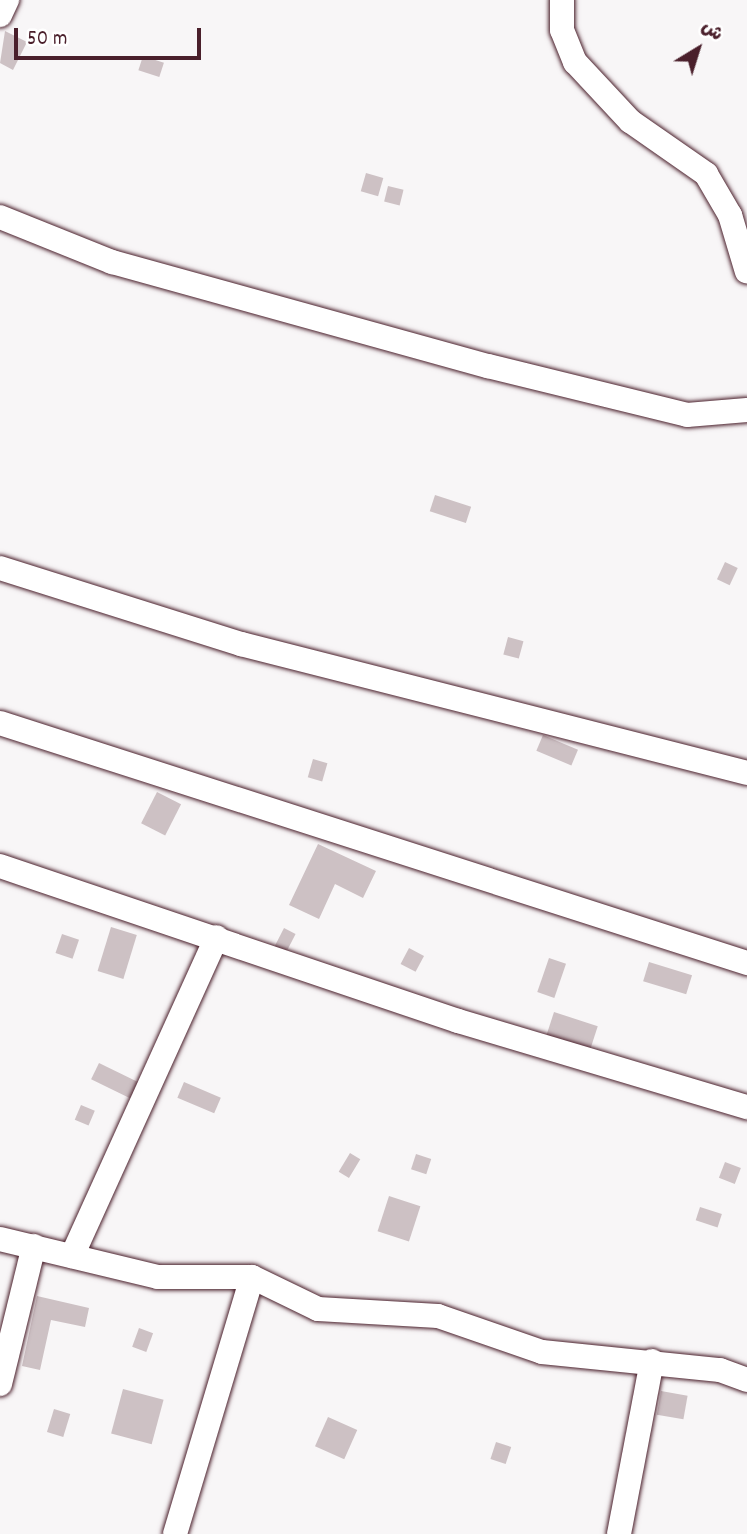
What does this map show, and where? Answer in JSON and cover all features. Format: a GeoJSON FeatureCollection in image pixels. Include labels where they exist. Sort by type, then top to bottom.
{"type":"FeatureCollection","features":[{"type":"Feature","properties":{"kind":"street"},"geometry":{"type":"LineString","coordinates":[[0,15],[8,0]]}},
{"type":"Feature","properties":{"kind":"street"},"geometry":{"type":"LineString","coordinates":[[562,0],[562,30],[575,62],[630,121],[706,174],[730,215],[747,272]]}},
{"type":"Feature","properties":{"kind":"street"},"geometry":{"type":"LineString","coordinates":[[0,217],[113,262],[488,366],[687,415],[747,410]]}},
{"type":"Feature","properties":{"kind":"street"},"geometry":{"type":"LineString","coordinates":[[0,568],[241,643],[747,773]]}},
{"type":"Feature","properties":{"kind":"street"},"geometry":{"type":"LineString","coordinates":[[2,730],[747,963]]}},
{"type":"Feature","properties":{"kind":"street"},"geometry":{"type":"LineString","coordinates":[[0,866],[217,937],[458,1021],[747,1107]]}},
{"type":"Feature","properties":{"kind":"street"},"geometry":{"type":"LineString","coordinates":[[72,1256],[217,937]]}},
{"type":"Feature","properties":{"kind":"street"},"geometry":{"type":"LineString","coordinates":[[0,1239],[158,1277],[252,1277],[318,1309],[438,1315],[542,1352],[652,1361],[747,1381]]}},
{"type":"Feature","properties":{"kind":"street"},"geometry":{"type":"LineString","coordinates":[[0,1384],[34,1246]]}},
{"type":"Feature","properties":{"kind":"street"},"geometry":{"type":"LineString","coordinates":[[176,1534],[252,1277]]}},
{"type":"Feature","properties":{"kind":"street"},"geometry":{"type":"LineString","coordinates":[[620,1534],[652,1361]]}},
{"type":"Feature","properties":{"kind":"building"},"geometry":{"type":"Polygon","coordinates":[[[5,31],[27,42],[13,70],[0,63],[5,31]]]}},
{"type":"Feature","properties":{"kind":"building"},"geometry":{"type":"Polygon","coordinates":[[[143,56],[164,63],[159,77],[138,70],[143,56]]]}},
{"type":"Feature","properties":{"kind":"building"},"geometry":{"type":"Polygon","coordinates":[[[366,173],[383,178],[378,196],[361,191],[366,173]]]}},
{"type":"Feature","properties":{"kind":"building"},"geometry":{"type":"Polygon","coordinates":[[[388,186],[404,190],[400,205],[384,202],[388,186]]]}},
{"type":"Feature","properties":{"kind":"building"},"geometry":{"type":"Polygon","coordinates":[[[435,495],[471,507],[466,523],[430,511],[435,495]]]}},
{"type":"Feature","properties":{"kind":"building"},"geometry":{"type":"Polygon","coordinates":[[[725,562],[738,568],[730,585],[717,579],[725,562]]]}},
{"type":"Feature","properties":{"kind":"building"},"geometry":{"type":"Polygon","coordinates":[[[508,637],[523,641],[519,659],[503,654],[508,637]]]}},
{"type":"Feature","properties":{"kind":"building"},"geometry":{"type":"Polygon","coordinates":[[[543,735],[578,750],[571,765],[536,751],[543,735]]]}},
{"type":"Feature","properties":{"kind":"building"},"geometry":{"type":"Polygon","coordinates":[[[313,759],[327,763],[322,781],[308,777],[313,759]]]}},
{"type":"Feature","properties":{"kind":"building"},"geometry":{"type":"Polygon","coordinates":[[[157,792],[181,804],[165,835],[141,823],[157,792]]]}},
{"type":"Feature","properties":{"kind":"building"},"geometry":{"type":"Polygon","coordinates":[[[318,844],[376,871],[363,898],[335,884],[319,919],[289,905],[318,844]]]}},
{"type":"Feature","properties":{"kind":"building"},"geometry":{"type":"Polygon","coordinates":[[[111,927],[137,935],[123,979],[98,971],[111,927]]]}},
{"type":"Feature","properties":{"kind":"building"},"geometry":{"type":"Polygon","coordinates":[[[284,928],[296,934],[282,960],[271,954],[284,928]]]}},
{"type":"Feature","properties":{"kind":"building"},"geometry":{"type":"Polygon","coordinates":[[[62,934],[79,940],[73,959],[55,953],[62,934]]]}},
{"type":"Feature","properties":{"kind":"building"},"geometry":{"type":"Polygon","coordinates":[[[409,948],[424,956],[416,972],[401,964],[409,948]]]}},
{"type":"Feature","properties":{"kind":"building"},"geometry":{"type":"Polygon","coordinates":[[[549,958],[566,964],[554,998],[537,992],[549,958]]]}},
{"type":"Feature","properties":{"kind":"building"},"geometry":{"type":"Polygon","coordinates":[[[649,962],[692,975],[686,994],[643,981],[649,962]]]}},
{"type":"Feature","properties":{"kind":"building"},"geometry":{"type":"Polygon","coordinates":[[[554,1012],[598,1026],[587,1060],[543,1046],[554,1012]]]}},
{"type":"Feature","properties":{"kind":"building"},"geometry":{"type":"Polygon","coordinates":[[[99,1063],[147,1086],[139,1102],[91,1079],[99,1063]]]}},
{"type":"Feature","properties":{"kind":"building"},"geometry":{"type":"Polygon","coordinates":[[[184,1082],[221,1098],[214,1113],[177,1098],[184,1082]]]}},
{"type":"Feature","properties":{"kind":"building"},"geometry":{"type":"Polygon","coordinates":[[[81,1105],[95,1111],[89,1126],[75,1120],[81,1105]]]}},
{"type":"Feature","properties":{"kind":"building"},"geometry":{"type":"Polygon","coordinates":[[[350,1153],[360,1159],[349,1178],[339,1172],[350,1153]]]}},
{"type":"Feature","properties":{"kind":"building"},"geometry":{"type":"Polygon","coordinates":[[[416,1154],[431,1159],[426,1174],[411,1169],[416,1154]]]}},
{"type":"Feature","properties":{"kind":"building"},"geometry":{"type":"Polygon","coordinates":[[[725,1162],[741,1168],[735,1184],[719,1178],[725,1162]]]}},
{"type":"Feature","properties":{"kind":"building"},"geometry":{"type":"Polygon","coordinates":[[[389,1196],[420,1206],[409,1241],[378,1231],[389,1196]]]}},
{"type":"Feature","properties":{"kind":"building"},"geometry":{"type":"Polygon","coordinates":[[[700,1207],[722,1214],[718,1227],[696,1220],[700,1207]]]}},
{"type":"Feature","properties":{"kind":"building"},"geometry":{"type":"Polygon","coordinates":[[[37,1296],[89,1308],[85,1327],[51,1320],[40,1370],[22,1366],[37,1296]]]}},
{"type":"Feature","properties":{"kind":"building"},"geometry":{"type":"Polygon","coordinates":[[[139,1328],[153,1333],[146,1352],[132,1347],[139,1328]]]}},
{"type":"Feature","properties":{"kind":"building"},"geometry":{"type":"Polygon","coordinates":[[[123,1389],[164,1400],[152,1444],[111,1433],[123,1389]]]}},
{"type":"Feature","properties":{"kind":"building"},"geometry":{"type":"Polygon","coordinates":[[[661,1391],[688,1396],[683,1419],[657,1415],[661,1391]]]}},
{"type":"Feature","properties":{"kind":"building"},"geometry":{"type":"Polygon","coordinates":[[[54,1409],[70,1414],[63,1437],[47,1432],[54,1409]]]}},
{"type":"Feature","properties":{"kind":"building"},"geometry":{"type":"Polygon","coordinates":[[[328,1417],[357,1430],[344,1459],[315,1446],[328,1417]]]}},
{"type":"Feature","properties":{"kind":"building"},"geometry":{"type":"Polygon","coordinates":[[[496,1442],[511,1447],[506,1464],[490,1459],[496,1442]]]}}]}
